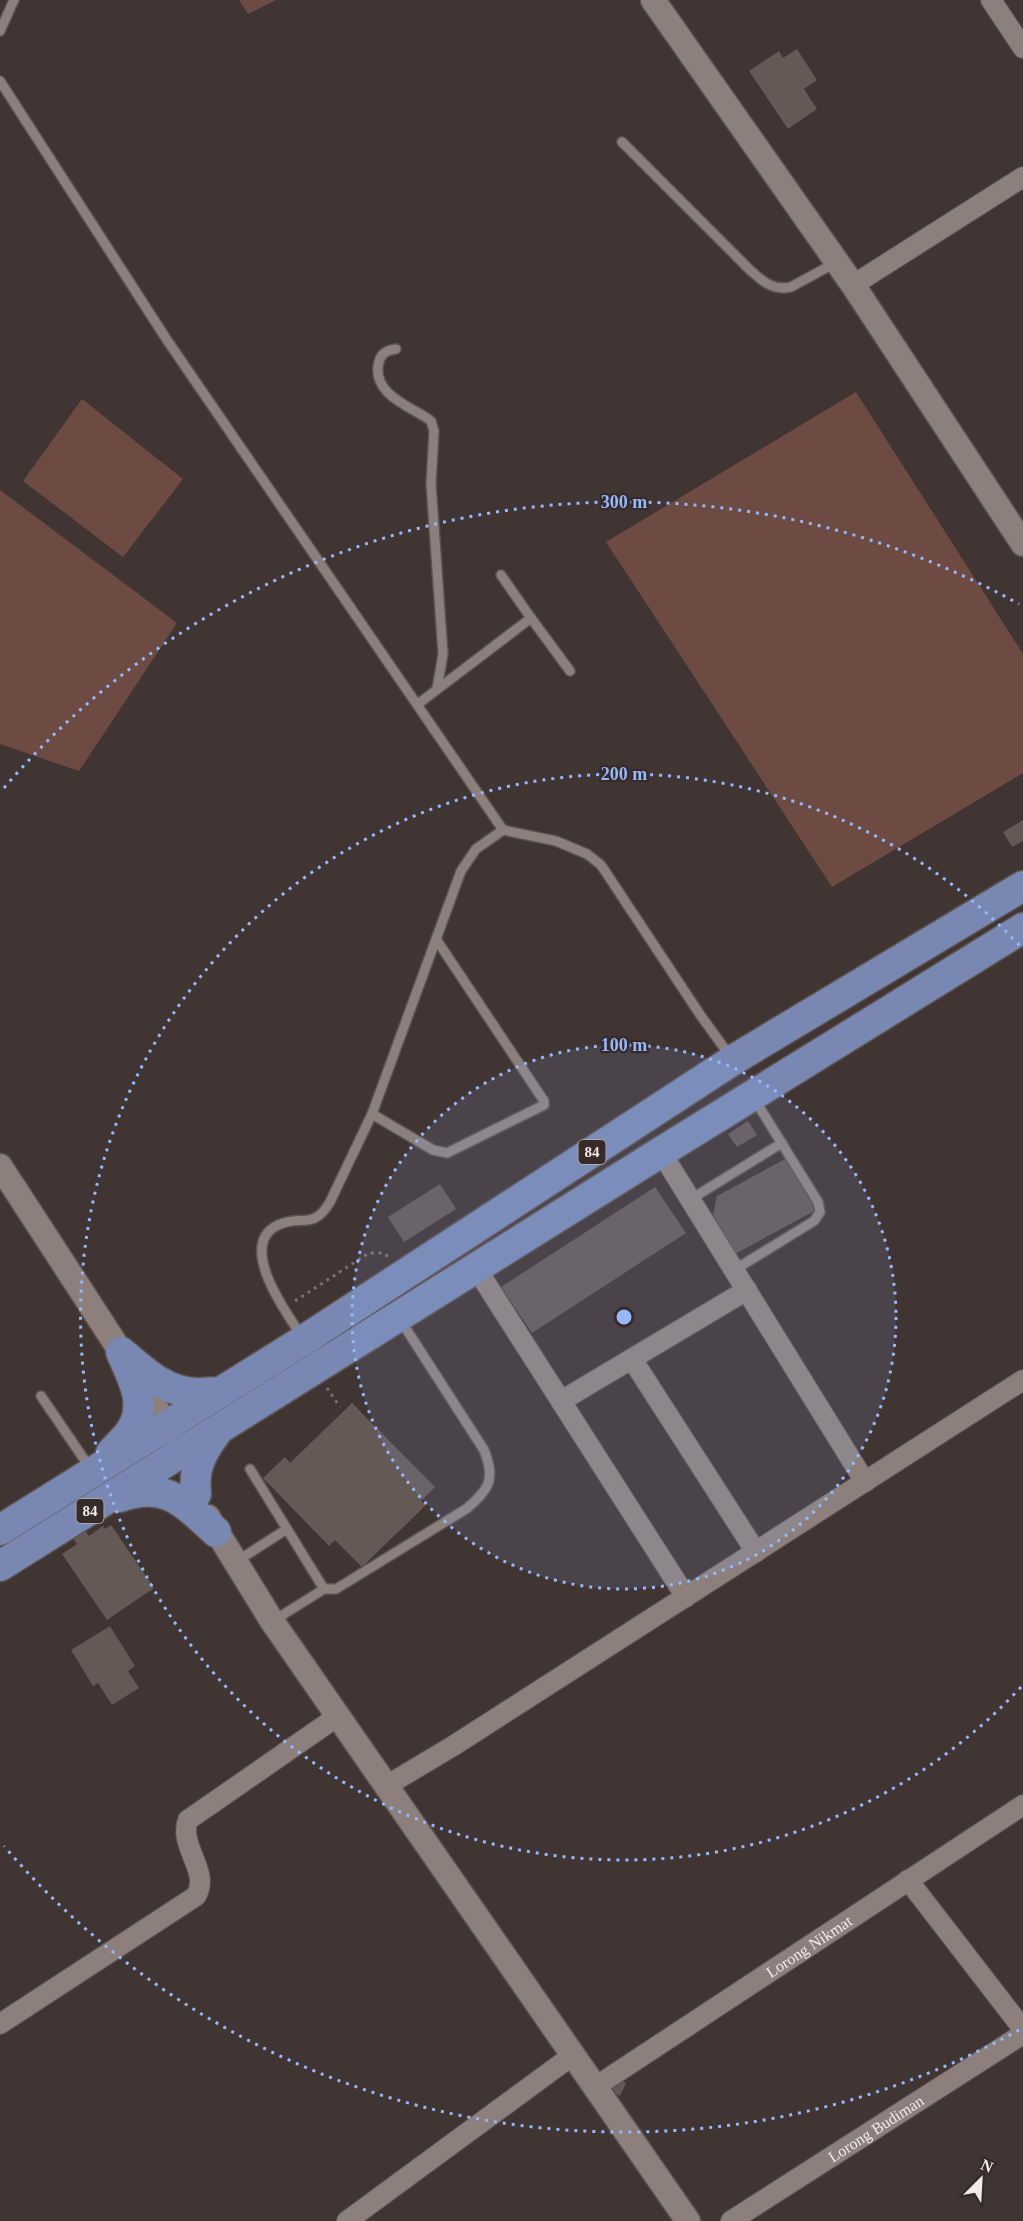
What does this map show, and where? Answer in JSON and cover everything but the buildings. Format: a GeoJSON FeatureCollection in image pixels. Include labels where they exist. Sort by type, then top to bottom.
{"type":"FeatureCollection","features":[{"type":"Feature","properties":{"kind":"main road","name":"84"},"geometry":{"type":"LineString","coordinates":[[0,1530],[304,1340],[733,1060],[1023,886]]}},
{"type":"Feature","properties":{"kind":"main road","name":"84"},"geometry":{"type":"LineString","coordinates":[[0,1566],[1023,928]]}},
{"type":"Feature","properties":{"kind":"main road"},"geometry":{"type":"LineString","coordinates":[[121,1352],[160,1383],[174,1389],[197,1393],[221,1392]]}},
{"type":"Feature","properties":{"kind":"main road"},"geometry":{"type":"LineString","coordinates":[[96,1471],[131,1431],[137,1418],[139,1396],[121,1352]]}},
{"type":"Feature","properties":{"kind":"main road"},"geometry":{"type":"LineString","coordinates":[[196,1494],[195,1479],[198,1462],[203,1450],[217,1431]]}},
{"type":"Feature","properties":{"kind":"main road"},"geometry":{"type":"LineString","coordinates":[[101,1504],[134,1491],[158,1491],[179,1499],[216,1532]]}},
{"type":"Feature","properties":{"kind":"street"},"geometry":{"type":"LineString","coordinates":[[653,0],[853,285],[1023,544]]}},
{"type":"Feature","properties":{"kind":"street"},"geometry":{"type":"LineString","coordinates":[[991,0],[1023,48]]}},
{"type":"Feature","properties":{"kind":"street"},"geometry":{"type":"LineString","coordinates":[[853,285],[1023,177]]}},
{"type":"Feature","properties":{"kind":"street"},"geometry":{"type":"LineString","coordinates":[[661,1152],[865,1482]]}},
{"type":"Feature","properties":{"kind":"street"},"geometry":{"type":"LineString","coordinates":[[0,1166],[121,1352],[166,1427],[216,1532],[272,1621],[595,2087],[682,2219]]}},
{"type":"Feature","properties":{"kind":"street"},"geometry":{"type":"LineString","coordinates":[[476,1268],[686,1597]]}},
{"type":"Feature","properties":{"kind":"street"},"geometry":{"type":"LineString","coordinates":[[561,1401],[747,1290]]}},
{"type":"Feature","properties":{"kind":"street"},"geometry":{"type":"LineString","coordinates":[[632,1359],[756,1552]]}},
{"type":"Feature","properties":{"kind":"street"},"geometry":{"type":"LineString","coordinates":[[386,1786],[453,1746],[1023,1380]]}},
{"type":"Feature","properties":{"kind":"street"},"geometry":{"type":"LineString","coordinates":[[0,2024],[196,1896],[200,1889],[200,1880],[186,1834],[188,1820],[338,1716]]}},
{"type":"Feature","properties":{"kind":"street","name":"Lorong Nikmat"},"geometry":{"type":"LineString","coordinates":[[595,2087],[1023,1805]]}},
{"type":"Feature","properties":{"kind":"street"},"geometry":{"type":"LineString","coordinates":[[908,1880],[1023,2029]]}},
{"type":"Feature","properties":{"kind":"street","name":"Lorong Budiman"},"geometry":{"type":"LineString","coordinates":[[731,2221],[1023,2034]]}},
{"type":"Feature","properties":{"kind":"street"},"geometry":{"type":"LineString","coordinates":[[347,2221],[573,2055]]}},
{"type":"Feature","properties":{"kind":"lane"},"geometry":{"type":"LineString","coordinates":[[0,31],[15,0]]}},
{"type":"Feature","properties":{"kind":"lane"},"geometry":{"type":"LineString","coordinates":[[0,81],[167,340],[503,830]]}},
{"type":"Feature","properties":{"kind":"lane"},"geometry":{"type":"LineString","coordinates":[[622,142],[750,270],[768,285],[784,289],[791,287],[837,262]]}},
{"type":"Feature","properties":{"kind":"lane"},"geometry":{"type":"LineString","coordinates":[[396,349],[386,350],[381,356],[378,371],[381,386],[393,397],[427,417],[434,431],[431,484],[443,654],[437,690]]}},
{"type":"Feature","properties":{"kind":"lane"},"geometry":{"type":"LineString","coordinates":[[501,575],[570,671]]}},
{"type":"Feature","properties":{"kind":"lane"},"geometry":{"type":"LineString","coordinates":[[418,704],[531,618]]}},
{"type":"Feature","properties":{"kind":"lane"},"geometry":{"type":"LineString","coordinates":[[304,1340],[284,1309],[261,1257],[261,1247],[268,1233],[277,1225],[307,1222],[323,1213],[372,1114],[461,871],[468,858],[488,839],[503,830],[529,834],[576,848],[601,865],[701,1016],[733,1060]]}},
{"type":"Feature","properties":{"kind":"lane"},"geometry":{"type":"LineString","coordinates":[[372,1114],[433,1150],[447,1153],[544,1105],[544,1101],[436,939]]}},
{"type":"Feature","properties":{"kind":"lane"},"geometry":{"type":"LineString","coordinates":[[734,1270],[814,1221],[820,1212],[818,1202],[752,1096]]}},
{"type":"Feature","properties":{"kind":"lane"},"geometry":{"type":"LineString","coordinates":[[691,1199],[782,1143]]}},
{"type":"Feature","properties":{"kind":"lane"},"geometry":{"type":"LineString","coordinates":[[272,1621],[324,1589],[336,1588],[466,1509],[482,1496],[489,1483],[490,1465],[484,1450],[399,1316]]}},
{"type":"Feature","properties":{"kind":"lane"},"geometry":{"type":"LineString","coordinates":[[41,1396],[96,1471]]}},
{"type":"Feature","properties":{"kind":"lane"},"geometry":{"type":"LineString","coordinates":[[250,1469],[324,1589]]}},
{"type":"Feature","properties":{"kind":"lane"},"geometry":{"type":"LineString","coordinates":[[235,1562],[287,1529]]}},
{"type":"Feature","properties":{"kind":"path"},"geometry":{"type":"LineString","coordinates":[[284,1309],[369,1253],[381,1252],[392,1257],[404,1275]]}},
{"type":"Feature","properties":{"kind":"shaded area"},"geometry":{"type":"Polygon","coordinates":[[[239,0],[276,0],[248,14],[239,0]]]}},
{"type":"Feature","properties":{"kind":"shaded area"},"geometry":{"type":"Polygon","coordinates":[[[856,392],[1023,654],[1023,773],[832,887],[606,542],[856,392]]]}},
{"type":"Feature","properties":{"kind":"shaded area"},"geometry":{"type":"Polygon","coordinates":[[[82,399],[183,479],[123,557],[23,481],[82,399]]]}},
{"type":"Feature","properties":{"kind":"shaded area"},"geometry":{"type":"Polygon","coordinates":[[[0,490],[177,623],[79,771],[0,744],[0,490]]]}}]}
